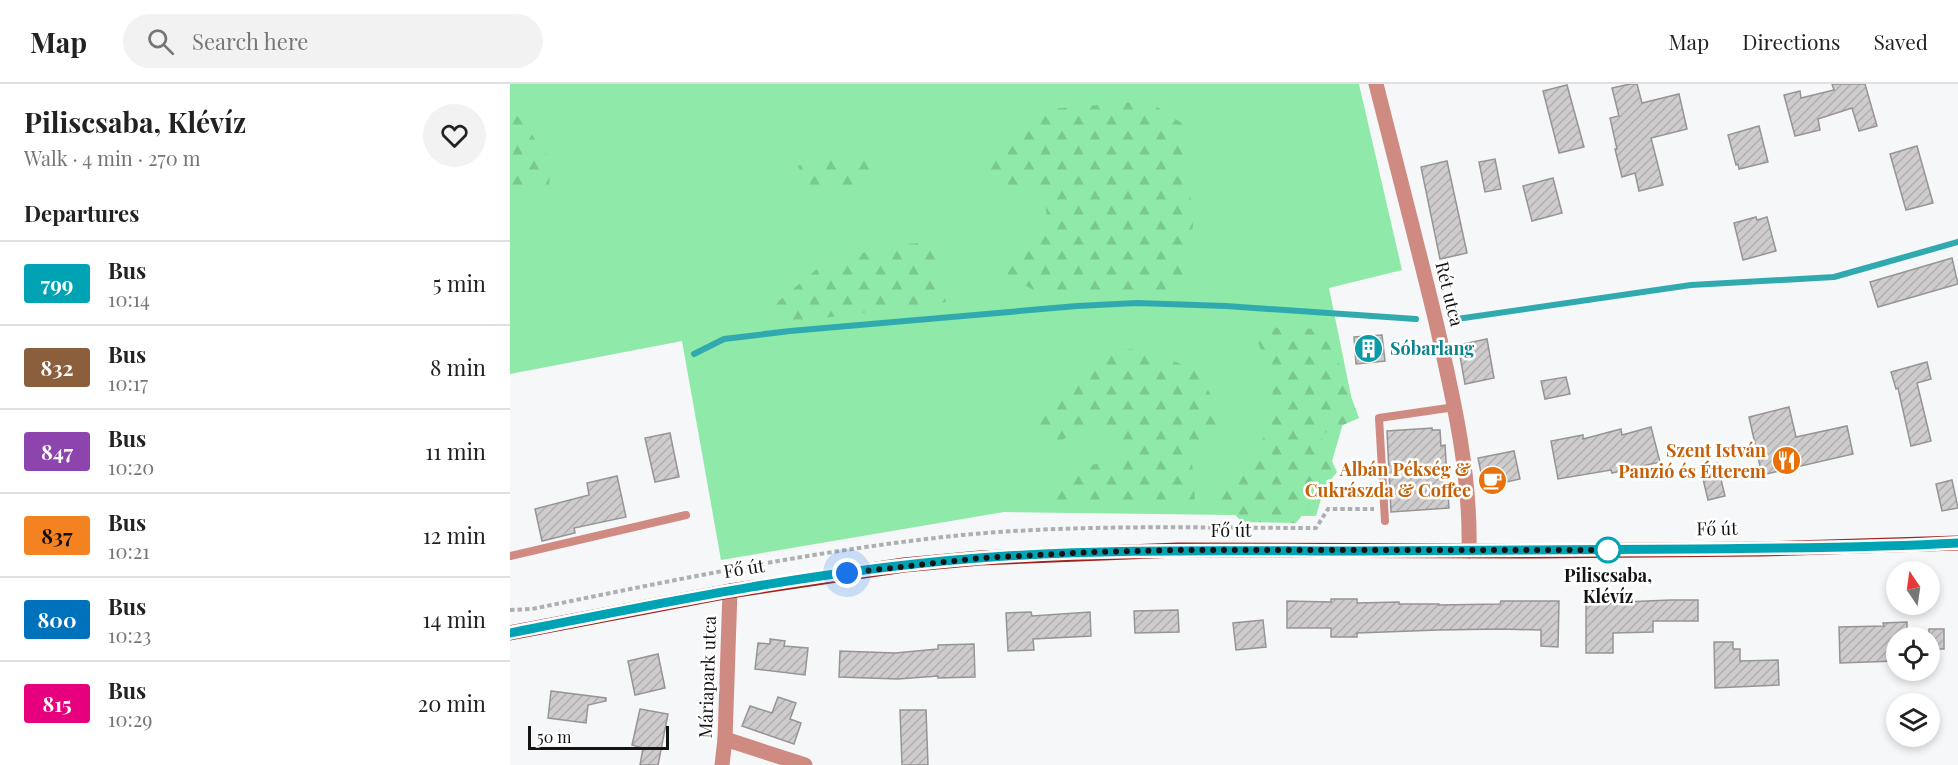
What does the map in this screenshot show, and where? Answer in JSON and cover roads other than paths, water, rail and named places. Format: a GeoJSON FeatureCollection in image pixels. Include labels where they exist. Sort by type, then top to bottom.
{"type":"FeatureCollection","features":[{"type":"Feature","properties":{"kind":"main road","name":"Fő út"},"geometry":{"type":"LineString","coordinates":[[510,633],[730,591],[915,564],[980,558],[1178,550],[1469,551],[1772,548],[1958,543]]}},
{"type":"Feature","properties":{"kind":"street","name":"Rét utca"},"geometry":{"type":"LineString","coordinates":[[1376,84],[1455,407],[1467,498],[1469,551]]}},
{"type":"Feature","properties":{"kind":"street","name":"Máriapark utca"},"geometry":{"type":"LineString","coordinates":[[722,765],[725,740],[730,591]]}},
{"type":"Feature","properties":{"kind":"street"},"geometry":{"type":"LineString","coordinates":[[725,740],[805,765]]}},
{"type":"Feature","properties":{"kind":"lane"},"geometry":{"type":"LineString","coordinates":[[1385,521],[1379,418],[1455,407]]}},
{"type":"Feature","properties":{"kind":"lane"},"geometry":{"type":"LineString","coordinates":[[510,556],[686,515]]}},
{"type":"Feature","properties":{"kind":"waterway"},"geometry":{"type":"LineString","coordinates":[[1450,320],[1691,285],[1834,277],[1958,242]]}},
{"type":"Feature","properties":{"kind":"waterway"},"geometry":{"type":"LineString","coordinates":[[694,354],[724,339],[790,331],[1077,306],[1137,303],[1226,306],[1416,319]]}},
{"type":"Feature","properties":{"kind":"place","name":"Sóbarlang"},"geometry":{"type":"Point","coordinates":[1369,349]}},
{"type":"Feature","properties":{"kind":"place","name":"Szent István Panzió és Étterem"},"geometry":{"type":"Point","coordinates":[1787,461]}},
{"type":"Feature","properties":{"kind":"place","name":"Albán Pékség & Cukrászda & Coffee"},"geometry":{"type":"Point","coordinates":[1492,480]}},
{"type":"Feature","properties":{"kind":"place","name":"Piliscsaba, Klévíz"},"geometry":{"type":"Point","coordinates":[1608,550]}}]}
